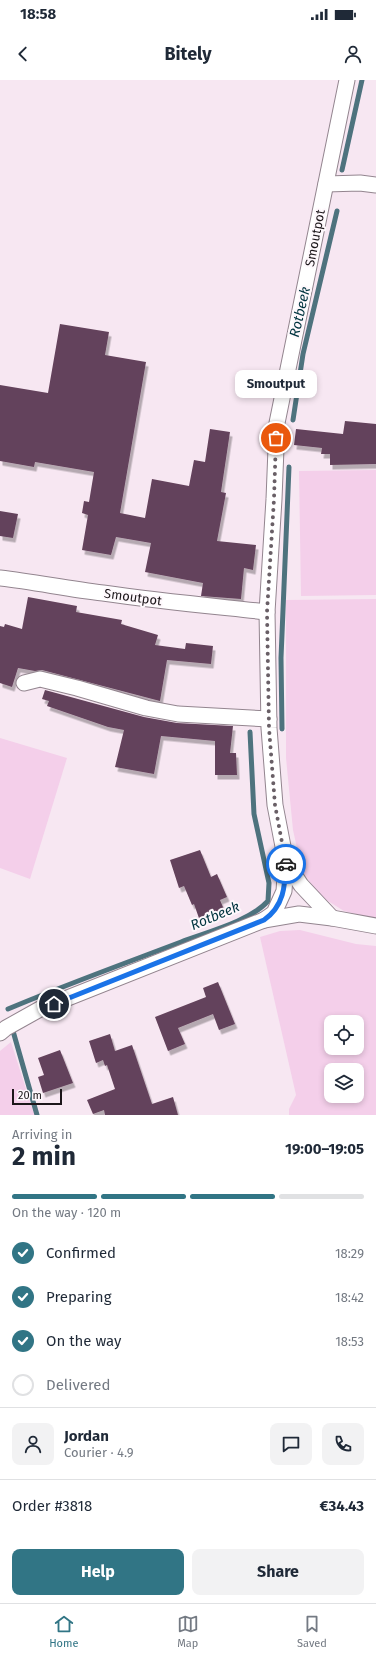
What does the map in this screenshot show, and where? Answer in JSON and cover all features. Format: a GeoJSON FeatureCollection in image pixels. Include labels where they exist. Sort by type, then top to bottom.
{"type":"FeatureCollection","features":[{"type":"Feature","properties":{"kind":"street","name":"Smoutpot"},"geometry":{"type":"LineString","coordinates":[[0,1033],[6,1028],[40,1009],[264,920],[274,913],[284,891],[286,862],[275,805],[269,719],[267,612],[277,423],[347,80]]}},
{"type":"Feature","properties":{"kind":"street"},"geometry":{"type":"LineString","coordinates":[[326,184],[360,183],[376,185]]}},
{"type":"Feature","properties":{"kind":"street","name":"Smoutpot"},"geometry":{"type":"LineString","coordinates":[[0,578],[168,602],[267,612]]}},
{"type":"Feature","properties":{"kind":"street"},"geometry":{"type":"LineString","coordinates":[[24,683],[40,679],[146,708],[178,714],[269,719]]}},
{"type":"Feature","properties":{"kind":"street","name":"Smoutpot"},"geometry":{"type":"LineString","coordinates":[[286,862],[301,885],[332,918]]}},
{"type":"Feature","properties":{"kind":"street"},"geometry":{"type":"LineString","coordinates":[[264,920],[299,914],[376,926]]}},
{"type":"Feature","properties":{"kind":"shaded area"},"geometry":{"type":"Polygon","coordinates":[[[376,470],[376,595],[301,596],[299,471],[376,470]]]}},
{"type":"Feature","properties":{"kind":"shaded area"},"geometry":{"type":"Polygon","coordinates":[[[376,599],[376,919],[344,911],[320,896],[302,871],[293,830],[286,758],[286,600],[376,599]]]}},
{"type":"Feature","properties":{"kind":"shaded area"},"geometry":{"type":"Polygon","coordinates":[[[0,738],[67,758],[30,879],[0,868],[0,738]]]}},
{"type":"Feature","properties":{"kind":"shaded area"},"geometry":{"type":"Polygon","coordinates":[[[300,930],[356,944],[376,946],[376,1115],[289,1115],[289,1109],[296,1095],[260,937],[280,931],[300,930]]]}},
{"type":"Feature","properties":{"kind":"shaded area"},"geometry":{"type":"Polygon","coordinates":[[[11,1042],[35,1115],[0,1115],[0,1051],[11,1042]]]}},
{"type":"Feature","properties":{"kind":"building"},"geometry":{"type":"Polygon","coordinates":[[[60,324],[109,332],[105,355],[146,362],[120,513],[145,518],[152,479],[189,486],[194,460],[205,462],[210,429],[230,432],[221,492],[226,493],[217,541],[256,545],[253,570],[244,568],[241,599],[201,596],[203,583],[145,572],[151,543],[116,537],[111,555],[82,550],[88,515],[82,513],[84,501],[89,502],[94,472],[35,462],[34,467],[0,461],[0,385],[48,393],[60,324]]]}},
{"type":"Feature","properties":{"kind":"building"},"geometry":{"type":"Polygon","coordinates":[[[345,421],[376,424],[376,464],[330,465],[330,454],[321,454],[322,448],[294,445],[296,429],[343,434],[345,421]]]}},
{"type":"Feature","properties":{"kind":"building"},"geometry":{"type":"Polygon","coordinates":[[[0,511],[18,514],[13,538],[0,536],[0,511]]]}},
{"type":"Feature","properties":{"kind":"building"},"geometry":{"type":"Polygon","coordinates":[[[28,597],[77,606],[76,612],[122,620],[121,624],[158,635],[155,645],[185,649],[186,643],[213,646],[211,664],[167,660],[160,701],[42,670],[35,671],[18,668],[12,687],[0,683],[0,626],[4,627],[5,624],[22,629],[28,597]]]}},
{"type":"Feature","properties":{"kind":"building"},"geometry":{"type":"Polygon","coordinates":[[[45,690],[144,717],[177,723],[233,726],[230,753],[236,753],[237,775],[215,775],[215,741],[161,736],[154,774],[115,767],[124,730],[108,727],[47,706],[49,701],[42,699],[45,690]]]}},
{"type":"Feature","properties":{"kind":"building"},"geometry":{"type":"Polygon","coordinates":[[[200,850],[211,877],[217,874],[227,897],[220,900],[225,912],[200,921],[194,904],[192,905],[184,886],[179,888],[170,860],[200,850]]]}},
{"type":"Feature","properties":{"kind":"building"},"geometry":{"type":"Polygon","coordinates":[[[218,982],[235,1024],[219,1030],[213,1014],[178,1028],[185,1044],[168,1051],[155,1017],[206,997],[203,988],[218,982]]]}},
{"type":"Feature","properties":{"kind":"building"},"geometry":{"type":"Polygon","coordinates":[[[110,1034],[115,1051],[132,1045],[152,1104],[173,1097],[178,1115],[105,1115],[104,1110],[93,1114],[87,1100],[115,1089],[107,1065],[105,1066],[103,1060],[96,1063],[89,1041],[110,1034]]]}},
{"type":"Feature","properties":{"kind":"building"},"geometry":{"type":"Polygon","coordinates":[[[60,1050],[73,1083],[43,1093],[38,1077],[44,1075],[38,1058],[60,1050]]]}},
{"type":"Feature","properties":{"kind":"waterway","name":"Rotbeek"},"geometry":{"type":"LineString","coordinates":[[342,170],[362,80]]}},
{"type":"Feature","properties":{"kind":"waterway","name":"Rotbeek"},"geometry":{"type":"LineString","coordinates":[[293,420],[303,354],[337,211]]}},
{"type":"Feature","properties":{"kind":"waterway","name":"Rotbeek"},"geometry":{"type":"LineString","coordinates":[[282,729],[281,658],[289,467]]}},
{"type":"Feature","properties":{"kind":"waterway","name":"Rotbeek"},"geometry":{"type":"LineString","coordinates":[[8,1009],[181,942],[227,926],[250,915],[268,901],[269,883],[254,814],[250,732]]}},
{"type":"Feature","properties":{"kind":"waterway","name":"Rotbeek"},"geometry":{"type":"LineString","coordinates":[[13,1031],[37,1115]]}},
{"type":"Feature","properties":{"kind":"way so far"},"geometry":{"type":"LineString","coordinates":[[276,438],[267,612],[269,728],[275,805],[286,864]]}},
{"type":"Feature","properties":{"kind":"place","name":"Smoutput"},"geometry":{"type":"Point","coordinates":[276,438]}},
{"type":"Feature","properties":{"kind":"route"},"geometry":{"type":"LineString","coordinates":[[54,1004],[264,920],[274,913],[284,891],[286,864]]}}]}
